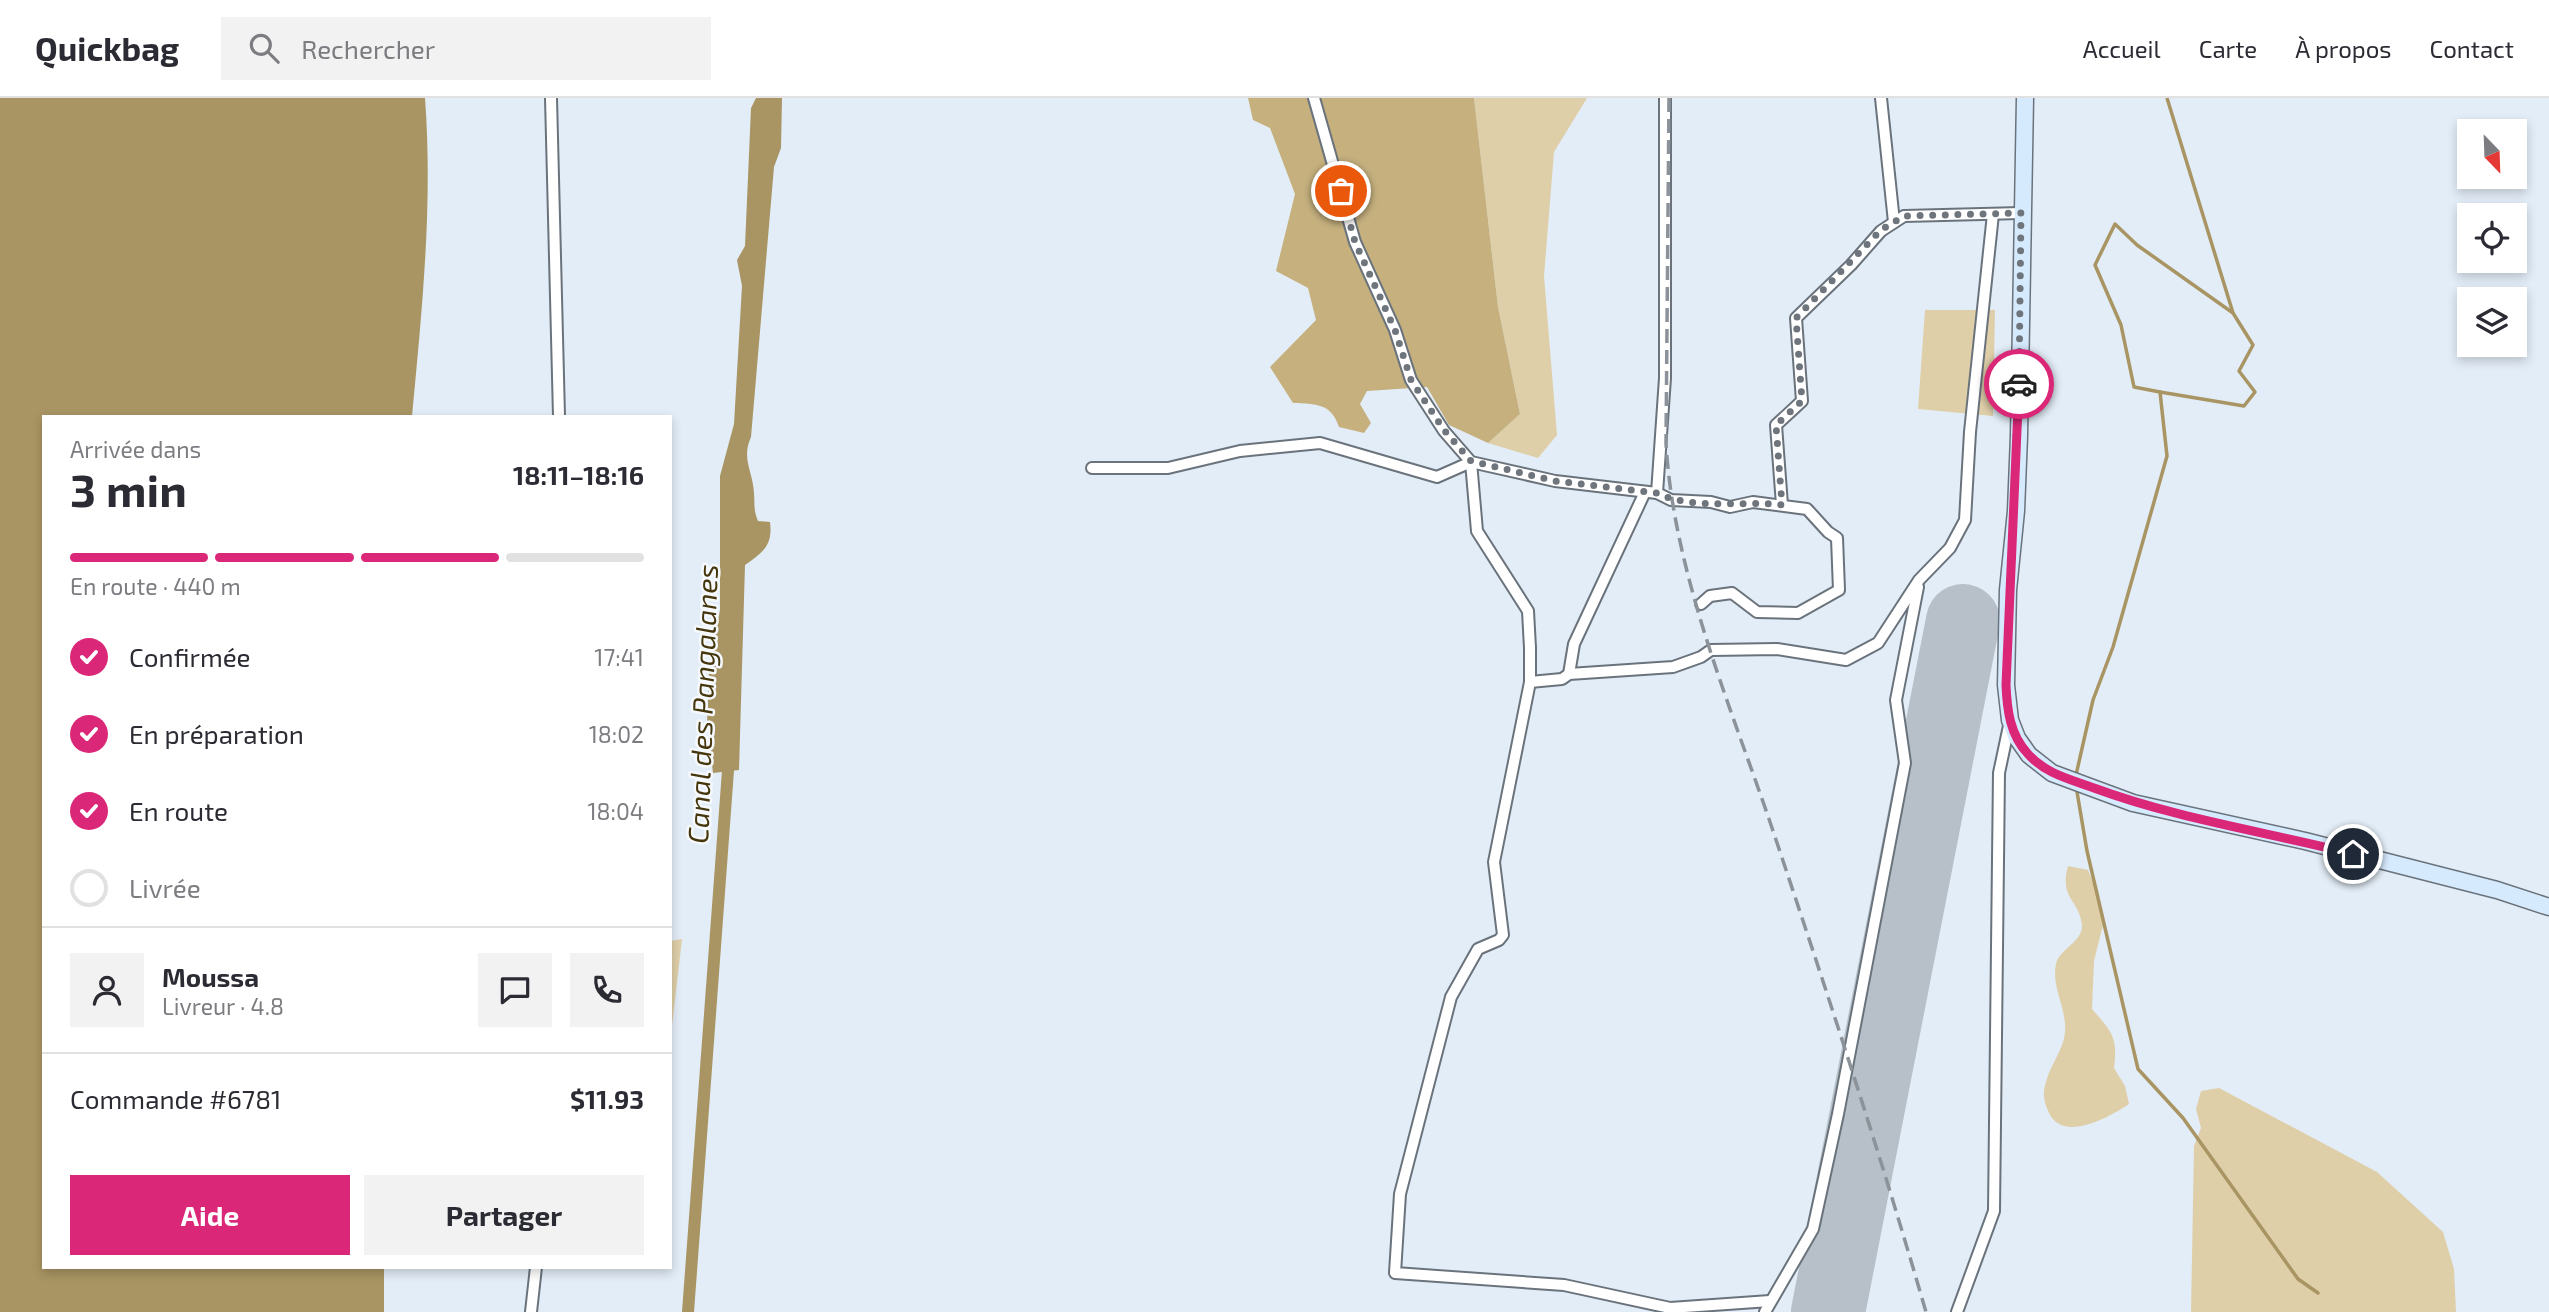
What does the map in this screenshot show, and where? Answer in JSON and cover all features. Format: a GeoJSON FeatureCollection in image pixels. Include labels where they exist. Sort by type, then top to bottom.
{"type":"FeatureCollection","features":[{"type":"Feature","properties":{"kind":"main road"},"geometry":{"type":"LineString","coordinates":[[2025,98],[2017,498],[2008,590],[2006,685],[2010,720],[2017,738],[2029,755],[2052,773],[2133,803],[2305,841],[2497,890],[2549,907]]}},
{"type":"Feature","properties":{"kind":"street"},"geometry":{"type":"LineString","coordinates":[[551,98],[559,415]]}},
{"type":"Feature","properties":{"kind":"street"},"geometry":{"type":"LineString","coordinates":[[1314,98],[1355,242],[1395,330],[1411,380],[1444,430],[1471,461],[1555,481],[1657,493],[1671,500],[1711,502],[1730,507],[1753,502],[1807,509],[1837,538],[1839,590],[1798,613],[1757,612],[1732,593],[1710,596],[1701,604]]}},
{"type":"Feature","properties":{"kind":"street"},"geometry":{"type":"LineString","coordinates":[[1657,493],[1665,378],[1665,98]]}},
{"type":"Feature","properties":{"kind":"street"},"geometry":{"type":"LineString","coordinates":[[1881,98],[1894,222]]}},
{"type":"Feature","properties":{"kind":"street"},"geometry":{"type":"LineString","coordinates":[[1782,505],[1776,425],[1802,401],[1796,318],[1881,230],[1904,216],[2021,213]]}},
{"type":"Feature","properties":{"kind":"street"},"geometry":{"type":"LineString","coordinates":[[1530,681],[1562,679],[1569,674],[1673,667],[1701,657],[1711,650],[1777,649],[1846,660],[1878,643],[1919,580],[1950,548],[1965,520],[1970,432],[1993,214]]}},
{"type":"Feature","properties":{"kind":"street"},"geometry":{"type":"LineString","coordinates":[[1092,468],[1168,468],[1240,451],[1320,443],[1437,477],[1471,461]]}},
{"type":"Feature","properties":{"kind":"street"},"geometry":{"type":"LineString","coordinates":[[1471,461],[1477,531],[1528,611],[1530,681],[1494,862],[1503,934],[1499,940],[1478,949],[1451,998],[1400,1194],[1395,1273],[1564,1285],[1670,1308],[1768,1307],[1813,1229],[1838,1114],[1905,763],[1896,700],[1919,580]]}},
{"type":"Feature","properties":{"kind":"street"},"geometry":{"type":"LineString","coordinates":[[1569,674],[1574,644],[1645,492]]}},
{"type":"Feature","properties":{"kind":"street"},"geometry":{"type":"LineString","coordinates":[[1957,1312],[1994,1211],[1998,773],[2010,720]]}},
{"type":"Feature","properties":{"kind":"street"},"geometry":{"type":"LineString","coordinates":[[531,1312],[536,1269]]}},
{"type":"Feature","properties":{"kind":"shaded area"},"geometry":{"type":"Polygon","coordinates":[[[0,98],[425,98],[427,218],[412,415],[42,415],[42,1269],[384,1269],[384,1312],[0,1312],[0,98]]]}},
{"type":"Feature","properties":{"kind":"shaded area"},"geometry":{"type":"Polygon","coordinates":[[[756,98],[782,98],[781,148],[774,167],[751,437],[747,452],[756,517],[758,521],[770,522],[771,530],[765,548],[745,565],[739,770],[713,773],[707,724],[709,669],[720,610],[720,476],[734,424],[742,286],[737,260],[745,246],[751,108],[756,98]]]}},
{"type":"Feature","properties":{"kind":"shaded area"},"geometry":{"type":"Polygon","coordinates":[[[1248,98],[1474,98],[1498,307],[1520,414],[1488,443],[1449,425],[1427,387],[1367,391],[1360,404],[1371,423],[1364,433],[1339,427],[1332,413],[1322,406],[1293,403],[1270,367],[1316,320],[1308,288],[1276,271],[1295,194],[1270,128],[1253,120],[1248,98]]]}},
{"type":"Feature","properties":{"kind":"shaded area"},"geometry":{"type":"Polygon","coordinates":[[[1474,98],[1587,98],[1554,152],[1544,276],[1557,435],[1538,458],[1488,443],[1520,414],[1498,307],[1474,98]]]}},
{"type":"Feature","properties":{"kind":"shaded area"},"geometry":{"type":"Polygon","coordinates":[[[1925,310],[1995,310],[1993,416],[1918,409],[1925,310]]]}},
{"type":"Feature","properties":{"kind":"shaded area"},"geometry":{"type":"Polygon","coordinates":[[[2068,866],[2088,870],[2099,897],[2103,925],[2094,961],[2092,1009],[2112,1035],[2115,1049],[2114,1068],[2125,1086],[2129,1104],[2099,1120],[2075,1127],[2056,1122],[2047,1109],[2044,1094],[2065,1032],[2056,981],[2056,964],[2061,954],[2079,936],[2082,925],[2066,885],[2068,866]]]}},
{"type":"Feature","properties":{"kind":"shaded area"},"geometry":{"type":"Polygon","coordinates":[[[682,939],[672,1026],[672,941],[682,939]]]}},
{"type":"Feature","properties":{"kind":"shaded area"},"geometry":{"type":"Polygon","coordinates":[[[2219,1088],[2377,1172],[2443,1232],[2454,1269],[2456,1312],[2191,1312],[2194,1146],[2201,1128],[2196,1109],[2201,1091],[2219,1088]]]}},
{"type":"Feature","properties":{"kind":"waterway"},"geometry":{"type":"LineString","coordinates":[[2076,775],[2093,700],[2113,647],[2167,456],[2160,392],[2244,406],[2255,392],[2239,371],[2253,345],[2233,313],[2167,98]]}},
{"type":"Feature","properties":{"kind":"waterway"},"geometry":{"type":"LineString","coordinates":[[2160,392],[2134,387],[2121,325],[2095,265],[2115,224],[2137,245],[2233,313]]}},
{"type":"Feature","properties":{"kind":"waterway","name":"Canal des Pangalanes"},"geometry":{"type":"LineString","coordinates":[[688,1312],[729,757]]}},
{"type":"Feature","properties":{"kind":"waterway"},"geometry":{"type":"LineString","coordinates":[[2076,786],[2087,851],[2138,1069],[2183,1118],[2298,1279],[2318,1293]]}},
{"type":"Feature","properties":{"kind":"runway"},"geometry":{"type":"LineString","coordinates":[[1828,1312],[1963,621]]}},
{"type":"Feature","properties":{"kind":"railway"},"geometry":{"type":"LineString","coordinates":[[1669,98],[1666,443],[1679,538],[1705,634],[1830,1003],[1926,1312]]}},
{"type":"Feature","properties":{"kind":"way so far"},"geometry":{"type":"LineString","coordinates":[[1341,191],[1355,242],[1395,330],[1411,380],[1444,430],[1471,461],[1555,481],[1657,493],[1671,500],[1711,502],[1730,507],[1753,502],[1782,505],[1776,425],[1802,401],[1796,318],[1851,265],[1881,230],[1904,216],[2021,213],[2019,384]]}},
{"type":"Feature","properties":{"kind":"route"},"geometry":{"type":"LineString","coordinates":[[2019,384],[2016,511],[2008,590],[2006,685],[2010,720],[2017,738],[2029,755],[2052,773],[2133,803],[2353,854]]}}]}
